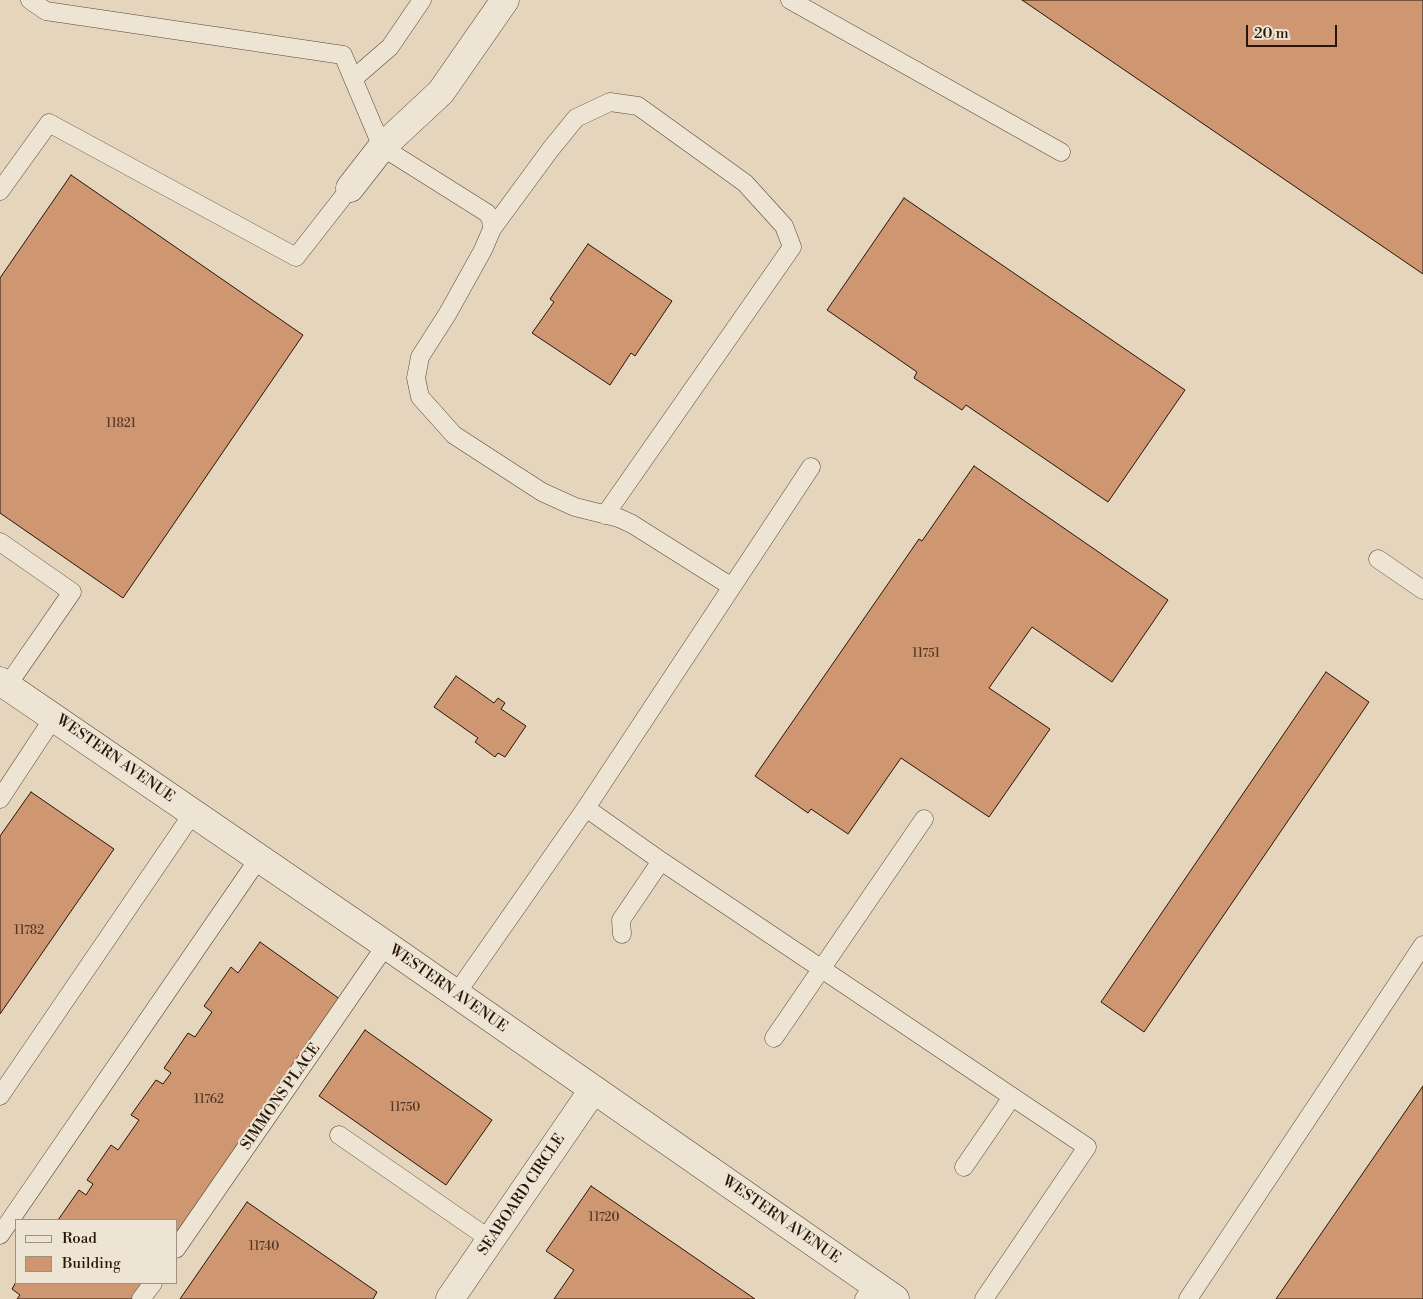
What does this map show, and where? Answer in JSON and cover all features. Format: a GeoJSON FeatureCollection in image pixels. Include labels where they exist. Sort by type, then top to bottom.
{"type":"FeatureCollection","features":[{"type":"Feature","properties":{"kind":"street"},"geometry":{"type":"LineString","coordinates":[[350,188],[382,147],[441,92],[506,0]]}},
{"type":"Feature","properties":{"kind":"street","name":"WESTERN AVENUE"},"geometry":{"type":"LineString","coordinates":[[4,683],[386,945],[878,1294]]}},
{"type":"Feature","properties":{"kind":"street","name":"SEABOARD CIRCLE"},"geometry":{"type":"LineString","coordinates":[[450,1299],[593,1090]]}},
{"type":"Feature","properties":{"kind":"lane"},"geometry":{"type":"LineString","coordinates":[[30,0],[46,11],[343,55],[382,147],[486,213],[491,219],[492,229]]}},
{"type":"Feature","properties":{"kind":"lane"},"geometry":{"type":"LineString","coordinates":[[353,79],[390,47],[422,0]]}},
{"type":"Feature","properties":{"kind":"lane"},"geometry":{"type":"LineString","coordinates":[[790,0],[1061,152]]}},
{"type":"Feature","properties":{"kind":"lane"},"geometry":{"type":"LineString","coordinates":[[605,515],[792,247],[784,226],[745,183],[638,106],[610,102],[576,118],[492,229],[483,250],[448,313],[420,357],[416,378],[420,396],[454,435],[542,492],[576,507],[605,515],[618,518],[632,524],[732,587]]}},
{"type":"Feature","properties":{"kind":"lane"},"geometry":{"type":"LineString","coordinates":[[0,191],[49,123],[296,257],[350,188]]}},
{"type":"Feature","properties":{"kind":"lane"},"geometry":{"type":"LineString","coordinates":[[456,994],[586,808],[811,467]]}},
{"type":"Feature","properties":{"kind":"lane"},"geometry":{"type":"LineString","coordinates":[[0,542],[72,592],[4,683]]}},
{"type":"Feature","properties":{"kind":"lane"},"geometry":{"type":"LineString","coordinates":[[1378,559],[1423,590]]}},
{"type":"Feature","properties":{"kind":"lane"},"geometry":{"type":"LineString","coordinates":[[0,799],[54,717]]}},
{"type":"Feature","properties":{"kind":"lane"},"geometry":{"type":"LineString","coordinates":[[586,808],[821,970],[1087,1147],[984,1299]]}},
{"type":"Feature","properties":{"kind":"lane"},"geometry":{"type":"LineString","coordinates":[[0,1096],[193,813]]}},
{"type":"Feature","properties":{"kind":"lane"},"geometry":{"type":"LineString","coordinates":[[774,1038],[924,819]]}},
{"type":"Feature","properties":{"kind":"lane"},"geometry":{"type":"LineString","coordinates":[[0,1235],[259,858]]}},
{"type":"Feature","properties":{"kind":"lane"},"geometry":{"type":"LineString","coordinates":[[622,934],[620,920],[661,861]]}},
{"type":"Feature","properties":{"kind":"lane","name":"SIMMONS PLACE"},"geometry":{"type":"LineString","coordinates":[[178,1246],[386,945]]}},
{"type":"Feature","properties":{"kind":"lane"},"geometry":{"type":"LineString","coordinates":[[1188,1299],[1423,945]]}},
{"type":"Feature","properties":{"kind":"lane"},"geometry":{"type":"LineString","coordinates":[[964,1167],[1012,1097]]}},
{"type":"Feature","properties":{"kind":"lane"},"geometry":{"type":"LineString","coordinates":[[339,1135],[491,1240]]}},
{"type":"Feature","properties":{"kind":"lane"},"geometry":{"type":"LineString","coordinates":[[141,1299],[151,1284]]}},
{"type":"Feature","properties":{"kind":"building"},"geometry":{"type":"Polygon","coordinates":[[[1022,0],[1423,0],[1423,274],[1022,0]]]}},
{"type":"Feature","properties":{"kind":"building"},"geometry":{"type":"Polygon","coordinates":[[[71,175],[303,335],[123,598],[0,513],[0,278],[71,175]]]}},
{"type":"Feature","properties":{"kind":"building"},"geometry":{"type":"Polygon","coordinates":[[[904,198],[1185,390],[1108,502],[966,405],[962,410],[914,378],[917,372],[827,310],[904,198]]]}},
{"type":"Feature","properties":{"kind":"building"},"geometry":{"type":"Polygon","coordinates":[[[588,244],[672,301],[635,356],[631,353],[610,385],[532,333],[554,302],[550,299],[588,244]]]}},
{"type":"Feature","properties":{"kind":"building"},"geometry":{"type":"Polygon","coordinates":[[[974,466],[1168,600],[1112,682],[1032,627],[989,688],[1050,729],[989,817],[901,758],[848,834],[811,809],[808,813],[755,776],[919,539],[922,541],[974,466]]]}},
{"type":"Feature","properties":{"kind":"building"},"geometry":{"type":"Polygon","coordinates":[[[1326,672],[1369,702],[1144,1032],[1101,1002],[1326,672]]]}},
{"type":"Feature","properties":{"kind":"building"},"geometry":{"type":"Polygon","coordinates":[[[456,676],[494,703],[498,698],[505,703],[501,709],[526,726],[505,757],[498,753],[495,757],[475,742],[478,738],[434,707],[456,676]]]}},
{"type":"Feature","properties":{"kind":"building"},"geometry":{"type":"Polygon","coordinates":[[[31,792],[114,849],[0,1014],[0,836],[31,792]]]}},
{"type":"Feature","properties":{"kind":"building"},"geometry":{"type":"Polygon","coordinates":[[[260,942],[344,1002],[178,1240],[178,1219],[59,1219],[79,1190],[86,1195],[93,1184],[87,1180],[111,1145],[118,1150],[139,1120],[131,1115],[156,1080],[163,1084],[171,1073],[164,1068],[188,1033],[195,1037],[212,1012],[204,1006],[231,967],[238,973],[260,942]]]}},
{"type":"Feature","properties":{"kind":"building"},"geometry":{"type":"Polygon","coordinates":[[[365,1030],[492,1120],[446,1185],[319,1096],[365,1030]]]}},
{"type":"Feature","properties":{"kind":"building"},"geometry":{"type":"Polygon","coordinates":[[[1423,1086],[1423,1299],[1276,1299],[1423,1086]]]}},
{"type":"Feature","properties":{"kind":"building"},"geometry":{"type":"Polygon","coordinates":[[[591,1186],[755,1299],[554,1299],[574,1270],[546,1251],[591,1186]]]}},
{"type":"Feature","properties":{"kind":"building"},"geometry":{"type":"Polygon","coordinates":[[[247,1202],[377,1292],[373,1299],[180,1299],[247,1202]]]}},
{"type":"Feature","properties":{"kind":"building"},"geometry":{"type":"Polygon","coordinates":[[[15,1284],[148,1284],[138,1299],[17,1299],[20,1295],[12,1289],[15,1284]]]}}]}
